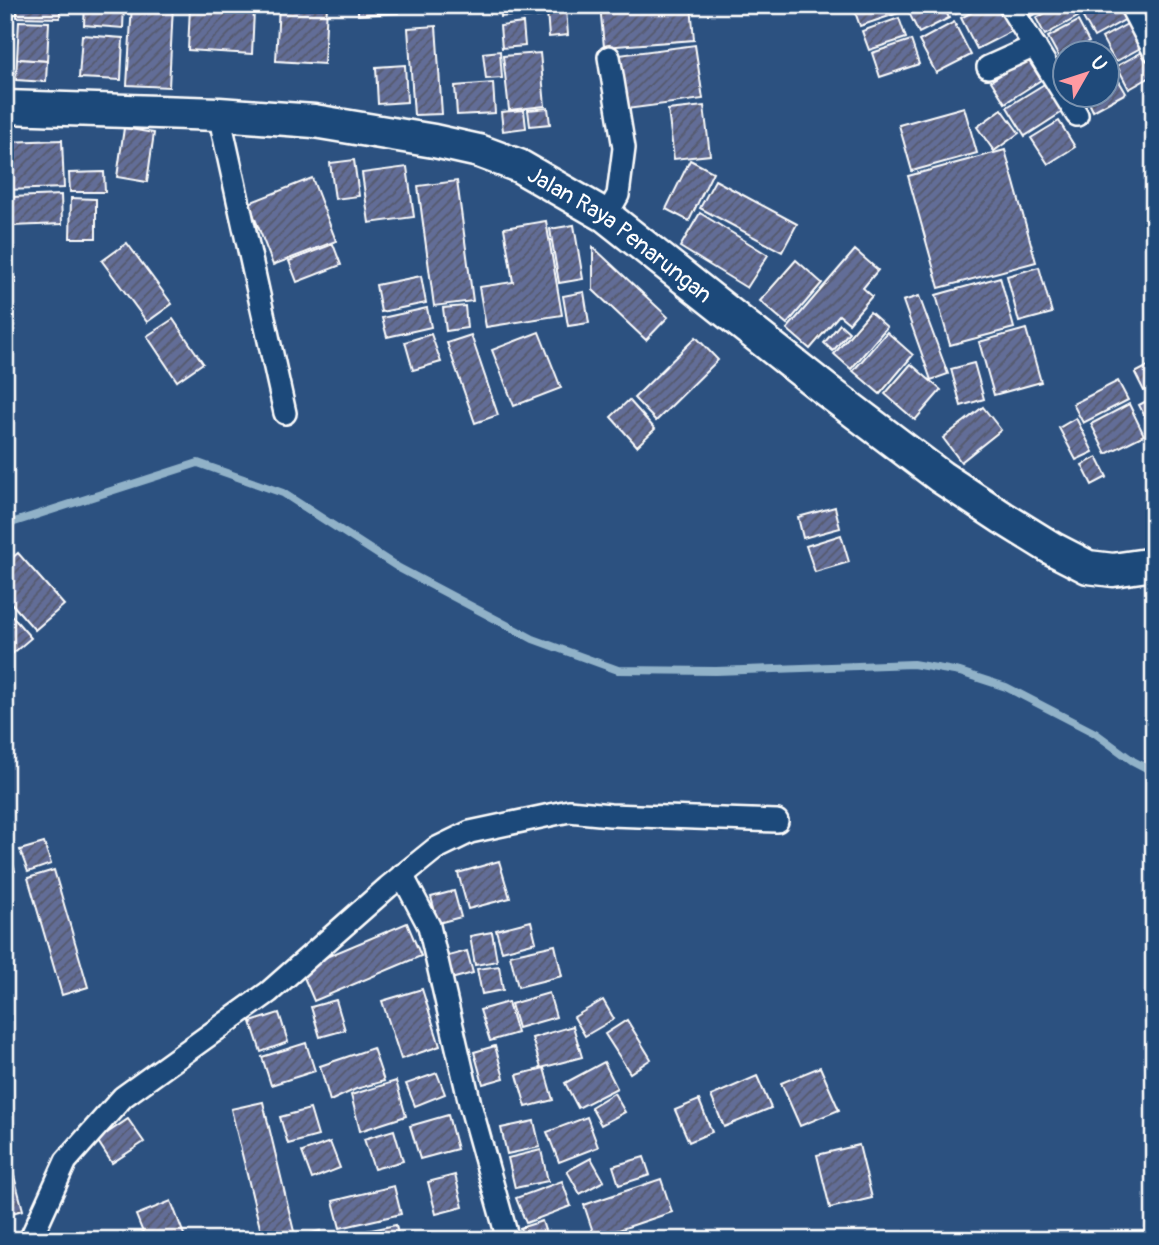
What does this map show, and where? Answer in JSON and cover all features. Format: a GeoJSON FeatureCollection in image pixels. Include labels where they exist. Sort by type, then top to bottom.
{"type":"FeatureCollection","features":[{"type":"Feature","properties":{"kind":"main road","name":"Jalan Raya Penarungan"},"geometry":{"type":"LineString","coordinates":[[5,107],[219,114],[314,121],[434,141],[479,151],[519,166],[606,216],[825,390],[941,477],[1003,519],[1088,566],[1113,570],[1154,564]]}},
{"type":"Feature","properties":{"kind":"street"},"geometry":{"type":"LineString","coordinates":[[1009,5],[1077,115]]}},
{"type":"Feature","properties":{"kind":"street"},"geometry":{"type":"LineString","coordinates":[[1130,5],[1154,51]]}},
{"type":"Feature","properties":{"kind":"street"},"geometry":{"type":"LineString","coordinates":[[988,66],[1035,46]]}},
{"type":"Feature","properties":{"kind":"street"},"geometry":{"type":"LineString","coordinates":[[606,216],[618,195],[624,148],[609,57]]}},
{"type":"Feature","properties":{"kind":"street"},"geometry":{"type":"LineString","coordinates":[[219,114],[285,413]]}},
{"type":"Feature","properties":{"kind":"street"},"geometry":{"type":"LineString","coordinates":[[30,1240],[66,1161],[123,1097],[268,992],[435,849],[470,832],[569,811],[777,821]]}},
{"type":"Feature","properties":{"kind":"street"},"geometry":{"type":"LineString","coordinates":[[402,875],[429,926],[470,1104],[508,1240]]}},
{"type":"Feature","properties":{"kind":"building"},"geometry":{"type":"Polygon","coordinates":[[[17,5],[60,5],[60,18],[17,17],[17,5]]]}},
{"type":"Feature","properties":{"kind":"building"},"geometry":{"type":"Polygon","coordinates":[[[85,5],[124,5],[123,28],[84,25],[85,5]]]}},
{"type":"Feature","properties":{"kind":"building"},"geometry":{"type":"Polygon","coordinates":[[[132,5],[173,5],[169,87],[127,85],[132,5]]]}},
{"type":"Feature","properties":{"kind":"building"},"geometry":{"type":"Polygon","coordinates":[[[279,5],[327,5],[324,64],[276,61],[279,5]]]}},
{"type":"Feature","properties":{"kind":"building"},"geometry":{"type":"Polygon","coordinates":[[[358,5],[397,5],[398,13],[358,15],[358,5]]]}},
{"type":"Feature","properties":{"kind":"building"},"geometry":{"type":"Polygon","coordinates":[[[500,5],[518,5],[519,15],[501,17],[500,5]]]}},
{"type":"Feature","properties":{"kind":"building"},"geometry":{"type":"Polygon","coordinates":[[[522,5],[542,5],[543,16],[524,18],[522,5]]]}},
{"type":"Feature","properties":{"kind":"building"},"geometry":{"type":"Polygon","coordinates":[[[600,5],[691,5],[694,40],[604,47],[600,5]]]}},
{"type":"Feature","properties":{"kind":"building"},"geometry":{"type":"Polygon","coordinates":[[[873,5],[899,5],[901,12],[860,26],[855,12],[873,5]]]}},
{"type":"Feature","properties":{"kind":"building"},"geometry":{"type":"Polygon","coordinates":[[[918,5],[943,5],[949,18],[919,33],[908,11],[918,5]]]}},
{"type":"Feature","properties":{"kind":"building"},"geometry":{"type":"Polygon","coordinates":[[[951,5],[973,5],[956,14],[951,5]]]}},
{"type":"Feature","properties":{"kind":"building"},"geometry":{"type":"Polygon","coordinates":[[[985,5],[998,5],[1012,31],[977,49],[961,18],[985,5]]]}},
{"type":"Feature","properties":{"kind":"building"},"geometry":{"type":"Polygon","coordinates":[[[1026,5],[1049,5],[1049,6],[1031,16],[1026,5]]]}},
{"type":"Feature","properties":{"kind":"building"},"geometry":{"type":"Polygon","coordinates":[[[1060,5],[1073,5],[1079,16],[1045,35],[1036,18],[1060,5]]]}},
{"type":"Feature","properties":{"kind":"building"},"geometry":{"type":"Polygon","coordinates":[[[1118,5],[1126,19],[1094,37],[1077,7],[1118,5]]]}},
{"type":"Feature","properties":{"kind":"building"},"geometry":{"type":"Polygon","coordinates":[[[190,7],[254,10],[252,54],[188,50],[190,7]]]}},
{"type":"Feature","properties":{"kind":"building"},"geometry":{"type":"Polygon","coordinates":[[[566,9],[568,35],[549,37],[547,11],[566,9]]]}},
{"type":"Feature","properties":{"kind":"building"},"geometry":{"type":"Polygon","coordinates":[[[5,17],[12,18],[9,54],[5,54],[5,17]]]}},
{"type":"Feature","properties":{"kind":"building"},"geometry":{"type":"Polygon","coordinates":[[[899,18],[906,38],[869,50],[862,31],[899,18]]]}},
{"type":"Feature","properties":{"kind":"building"},"geometry":{"type":"Polygon","coordinates":[[[19,21],[49,22],[47,61],[17,59],[19,21]]]}},
{"type":"Feature","properties":{"kind":"building"},"geometry":{"type":"Polygon","coordinates":[[[1078,21],[1087,38],[1050,38],[1050,41],[1048,37],[1078,21]]]}},
{"type":"Feature","properties":{"kind":"building"},"geometry":{"type":"Polygon","coordinates":[[[954,22],[971,55],[936,73],[919,41],[954,22]]]}},
{"type":"Feature","properties":{"kind":"building"},"geometry":{"type":"Polygon","coordinates":[[[523,23],[525,46],[502,48],[500,26],[523,23]]]}},
{"type":"Feature","properties":{"kind":"building"},"geometry":{"type":"Polygon","coordinates":[[[1129,23],[1142,47],[1120,59],[1120,38],[1102,38],[1129,23]]]}},
{"type":"Feature","properties":{"kind":"building"},"geometry":{"type":"Polygon","coordinates":[[[436,26],[442,114],[414,115],[408,28],[436,26]]]}},
{"type":"Feature","properties":{"kind":"building"},"geometry":{"type":"Polygon","coordinates":[[[82,35],[123,38],[121,80],[79,78],[82,35]]]}},
{"type":"Feature","properties":{"kind":"building"},"geometry":{"type":"Polygon","coordinates":[[[911,40],[919,64],[880,77],[872,53],[911,40]]]}},
{"type":"Feature","properties":{"kind":"building"},"geometry":{"type":"Polygon","coordinates":[[[695,45],[703,99],[627,109],[619,55],[695,45]]]}},
{"type":"Feature","properties":{"kind":"building"},"geometry":{"type":"Polygon","coordinates":[[[500,51],[502,78],[486,79],[483,53],[500,51]]]}},
{"type":"Feature","properties":{"kind":"building"},"geometry":{"type":"Polygon","coordinates":[[[1144,51],[1154,75],[1129,89],[1120,72],[1120,64],[1144,51]]]}},
{"type":"Feature","properties":{"kind":"building"},"geometry":{"type":"Polygon","coordinates":[[[540,53],[545,106],[509,110],[503,56],[540,53]]]}},
{"type":"Feature","properties":{"kind":"building"},"geometry":{"type":"Polygon","coordinates":[[[1027,58],[1041,80],[1005,103],[991,81],[1027,58]]]}},
{"type":"Feature","properties":{"kind":"building"},"geometry":{"type":"Polygon","coordinates":[[[17,59],[47,61],[46,82],[16,80],[17,59]]]}},
{"type":"Feature","properties":{"kind":"building"},"geometry":{"type":"Polygon","coordinates":[[[5,61],[9,61],[9,78],[5,78],[5,61]]]}},
{"type":"Feature","properties":{"kind":"building"},"geometry":{"type":"Polygon","coordinates":[[[405,65],[407,102],[378,104],[376,67],[405,65]]]}},
{"type":"Feature","properties":{"kind":"building"},"geometry":{"type":"Polygon","coordinates":[[[493,83],[495,113],[457,115],[455,86],[493,83]]]}},
{"type":"Feature","properties":{"kind":"building"},"geometry":{"type":"Polygon","coordinates":[[[1046,83],[1050,89],[1050,108],[1062,108],[1064,111],[1025,136],[1007,107],[1046,83]]]}},
{"type":"Feature","properties":{"kind":"building"},"geometry":{"type":"Polygon","coordinates":[[[1120,83],[1126,93],[1120,96],[1120,83]]]}},
{"type":"Feature","properties":{"kind":"building"},"geometry":{"type":"Polygon","coordinates":[[[704,106],[710,155],[674,159],[668,110],[704,106]]]}},
{"type":"Feature","properties":{"kind":"building"},"geometry":{"type":"Polygon","coordinates":[[[964,107],[977,153],[912,171],[899,125],[964,107]]]}},
{"type":"Feature","properties":{"kind":"building"},"geometry":{"type":"Polygon","coordinates":[[[548,108],[550,124],[530,126],[528,110],[548,108]]]}},
{"type":"Feature","properties":{"kind":"building"},"geometry":{"type":"Polygon","coordinates":[[[1002,109],[1019,133],[994,151],[977,127],[1002,109]]]}},
{"type":"Feature","properties":{"kind":"building"},"geometry":{"type":"Polygon","coordinates":[[[524,110],[526,128],[503,131],[501,112],[524,110]]]}},
{"type":"Feature","properties":{"kind":"building"},"geometry":{"type":"Polygon","coordinates":[[[1059,121],[1075,147],[1048,164],[1031,138],[1059,121]]]}},
{"type":"Feature","properties":{"kind":"building"},"geometry":{"type":"Polygon","coordinates":[[[124,128],[154,133],[147,182],[117,177],[124,128]]]}},
{"type":"Feature","properties":{"kind":"building"},"geometry":{"type":"Polygon","coordinates":[[[62,140],[64,188],[5,190],[5,142],[62,140]]]}},
{"type":"Feature","properties":{"kind":"building"},"geometry":{"type":"Polygon","coordinates":[[[1005,150],[1036,262],[939,288],[908,176],[1005,150]]]}},
{"type":"Feature","properties":{"kind":"building"},"geometry":{"type":"Polygon","coordinates":[[[354,160],[359,196],[335,199],[330,163],[354,160]]]}},
{"type":"Feature","properties":{"kind":"building"},"geometry":{"type":"Polygon","coordinates":[[[690,160],[713,172],[689,221],[666,209],[690,160]]]}},
{"type":"Feature","properties":{"kind":"building"},"geometry":{"type":"Polygon","coordinates":[[[407,167],[414,217],[369,223],[362,173],[407,167]]]}},
{"type":"Feature","properties":{"kind":"building"},"geometry":{"type":"Polygon","coordinates":[[[104,172],[105,192],[70,192],[69,173],[104,172]]]}},
{"type":"Feature","properties":{"kind":"building"},"geometry":{"type":"Polygon","coordinates":[[[312,178],[336,241],[273,265],[249,203],[312,178]]]}},
{"type":"Feature","properties":{"kind":"building"},"geometry":{"type":"Polygon","coordinates":[[[715,180],[797,224],[782,252],[700,208],[715,180]]]}},
{"type":"Feature","properties":{"kind":"building"},"geometry":{"type":"Polygon","coordinates":[[[457,181],[473,301],[434,306],[418,186],[457,181]]]}},
{"type":"Feature","properties":{"kind":"building"},"geometry":{"type":"Polygon","coordinates":[[[61,195],[62,224],[12,226],[11,197],[61,195]]]}},
{"type":"Feature","properties":{"kind":"building"},"geometry":{"type":"Polygon","coordinates":[[[71,198],[96,199],[96,238],[70,238],[71,198]]]}},
{"type":"Feature","properties":{"kind":"building"},"geometry":{"type":"Polygon","coordinates":[[[700,213],[768,255],[747,288],[680,247],[700,213]]]}},
{"type":"Feature","properties":{"kind":"building"},"geometry":{"type":"Polygon","coordinates":[[[5,216],[16,283],[5,284],[5,216]]]}},
{"type":"Feature","properties":{"kind":"building"},"geometry":{"type":"Polygon","coordinates":[[[546,221],[562,315],[486,327],[479,287],[513,282],[504,228],[546,221]]]}},
{"type":"Feature","properties":{"kind":"building"},"geometry":{"type":"Polygon","coordinates":[[[574,225],[583,279],[559,283],[550,229],[574,225]]]}},
{"type":"Feature","properties":{"kind":"building"},"geometry":{"type":"Polygon","coordinates":[[[127,243],[172,304],[147,322],[102,261],[127,243]]]}},
{"type":"Feature","properties":{"kind":"building"},"geometry":{"type":"Polygon","coordinates":[[[333,244],[341,265],[297,282],[289,261],[333,244]]]}},
{"type":"Feature","properties":{"kind":"building"},"geometry":{"type":"Polygon","coordinates":[[[593,247],[668,317],[646,340],[593,290],[593,247]]]}},
{"type":"Feature","properties":{"kind":"building"},"geometry":{"type":"Polygon","coordinates":[[[855,250],[878,270],[863,288],[872,296],[849,323],[839,315],[810,349],[787,329],[855,250]]]}},
{"type":"Feature","properties":{"kind":"building"},"geometry":{"type":"Polygon","coordinates":[[[796,260],[822,283],[787,324],[760,301],[796,260]]]}},
{"type":"Feature","properties":{"kind":"building"},"geometry":{"type":"Polygon","coordinates":[[[1039,267],[1052,313],[1019,322],[1007,276],[1039,267]]]}},
{"type":"Feature","properties":{"kind":"building"},"geometry":{"type":"Polygon","coordinates":[[[421,276],[426,303],[381,312],[376,285],[421,276]]]}},
{"type":"Feature","properties":{"kind":"building"},"geometry":{"type":"Polygon","coordinates":[[[1000,277],[1014,328],[950,345],[936,295],[1000,277]]]}},
{"type":"Feature","properties":{"kind":"building"},"geometry":{"type":"Polygon","coordinates":[[[584,292],[589,323],[568,326],[563,296],[584,292]]]}},
{"type":"Feature","properties":{"kind":"building"},"geometry":{"type":"Polygon","coordinates":[[[919,296],[948,374],[931,380],[903,301],[919,296]]]}},
{"type":"Feature","properties":{"kind":"building"},"geometry":{"type":"Polygon","coordinates":[[[465,306],[467,328],[446,331],[443,308],[465,306]]]}},
{"type":"Feature","properties":{"kind":"building"},"geometry":{"type":"Polygon","coordinates":[[[427,308],[431,327],[387,337],[382,318],[427,308]]]}},
{"type":"Feature","properties":{"kind":"building"},"geometry":{"type":"Polygon","coordinates":[[[870,312],[887,327],[851,369],[834,354],[870,312]]]}},
{"type":"Feature","properties":{"kind":"building"},"geometry":{"type":"Polygon","coordinates":[[[173,319],[203,363],[177,381],[147,336],[173,319]]]}},
{"type":"Feature","properties":{"kind":"building"},"geometry":{"type":"Polygon","coordinates":[[[840,324],[849,332],[833,351],[824,343],[840,324]]]}},
{"type":"Feature","properties":{"kind":"building"},"geometry":{"type":"Polygon","coordinates":[[[1026,329],[1041,382],[994,395],[979,342],[1026,329]]]}},
{"type":"Feature","properties":{"kind":"building"},"geometry":{"type":"Polygon","coordinates":[[[539,332],[561,388],[514,406],[492,350],[539,332]]]}},
{"type":"Feature","properties":{"kind":"building"},"geometry":{"type":"Polygon","coordinates":[[[887,332],[913,355],[880,394],[853,371],[887,332]]]}},
{"type":"Feature","properties":{"kind":"building"},"geometry":{"type":"Polygon","coordinates":[[[431,334],[441,362],[413,370],[405,342],[431,334]]]}},
{"type":"Feature","properties":{"kind":"building"},"geometry":{"type":"Polygon","coordinates":[[[471,335],[498,415],[475,423],[447,343],[471,335]]]}},
{"type":"Feature","properties":{"kind":"building"},"geometry":{"type":"Polygon","coordinates":[[[696,337],[718,360],[656,421],[634,398],[696,337]]]}},
{"type":"Feature","properties":{"kind":"building"},"geometry":{"type":"Polygon","coordinates":[[[974,363],[984,399],[961,406],[951,369],[974,363]]]}},
{"type":"Feature","properties":{"kind":"building"},"geometry":{"type":"Polygon","coordinates":[[[1154,363],[1154,386],[1144,391],[1135,373],[1154,363]]]}},
{"type":"Feature","properties":{"kind":"building"},"geometry":{"type":"Polygon","coordinates":[[[911,364],[941,390],[915,420],[885,394],[911,364]]]}},
{"type":"Feature","properties":{"kind":"building"},"geometry":{"type":"Polygon","coordinates":[[[1118,381],[1128,400],[1083,423],[1073,404],[1118,381]]]}},
{"type":"Feature","properties":{"kind":"building"},"geometry":{"type":"Polygon","coordinates":[[[1154,397],[1154,434],[1139,405],[1154,397]]]}},
{"type":"Feature","properties":{"kind":"building"},"geometry":{"type":"Polygon","coordinates":[[[629,400],[655,429],[637,446],[611,417],[629,400]]]}},
{"type":"Feature","properties":{"kind":"building"},"geometry":{"type":"Polygon","coordinates":[[[1129,404],[1144,435],[1106,454],[1091,424],[1129,404]]]}},
{"type":"Feature","properties":{"kind":"building"},"geometry":{"type":"Polygon","coordinates":[[[983,407],[1001,430],[961,462],[943,438],[983,407]]]}},
{"type":"Feature","properties":{"kind":"building"},"geometry":{"type":"Polygon","coordinates":[[[1076,418],[1093,452],[1076,460],[1059,428],[1076,418]]]}},
{"type":"Feature","properties":{"kind":"building"},"geometry":{"type":"Polygon","coordinates":[[[1097,457],[1107,477],[1092,485],[1082,465],[1097,457]]]}},
{"type":"Feature","properties":{"kind":"building"},"geometry":{"type":"Polygon","coordinates":[[[835,507],[840,528],[803,538],[798,517],[835,507]]]}},
{"type":"Feature","properties":{"kind":"building"},"geometry":{"type":"Polygon","coordinates":[[[841,535],[849,562],[815,572],[806,546],[841,535]]]}},
{"type":"Feature","properties":{"kind":"building"},"geometry":{"type":"Polygon","coordinates":[[[18,553],[64,605],[35,630],[5,596],[5,564],[18,553]]]}},
{"type":"Feature","properties":{"kind":"building"},"geometry":{"type":"Polygon","coordinates":[[[5,608],[31,638],[5,660],[5,608]]]}},
{"type":"Feature","properties":{"kind":"building"},"geometry":{"type":"Polygon","coordinates":[[[5,839],[15,871],[5,874],[5,839]]]}},
{"type":"Feature","properties":{"kind":"building"},"geometry":{"type":"Polygon","coordinates":[[[44,843],[51,864],[28,872],[20,850],[44,843]]]}},
{"type":"Feature","properties":{"kind":"building"},"geometry":{"type":"Polygon","coordinates":[[[499,861],[510,898],[468,909],[458,873],[499,861]]]}},
{"type":"Feature","properties":{"kind":"building"},"geometry":{"type":"Polygon","coordinates":[[[54,870],[88,987],[62,995],[28,878],[54,870]]]}},
{"type":"Feature","properties":{"kind":"building"},"geometry":{"type":"Polygon","coordinates":[[[454,891],[461,917],[438,923],[431,897],[454,891]]]}},
{"type":"Feature","properties":{"kind":"building"},"geometry":{"type":"Polygon","coordinates":[[[531,921],[536,942],[502,951],[496,930],[531,921]]]}},
{"type":"Feature","properties":{"kind":"building"},"geometry":{"type":"Polygon","coordinates":[[[407,923],[421,956],[314,1001],[300,968],[407,923]]]}},
{"type":"Feature","properties":{"kind":"building"},"geometry":{"type":"Polygon","coordinates":[[[492,932],[497,961],[475,965],[470,936],[492,932]]]}},
{"type":"Feature","properties":{"kind":"building"},"geometry":{"type":"Polygon","coordinates":[[[555,945],[562,976],[518,987],[510,955],[555,945]]]}},
{"type":"Feature","properties":{"kind":"building"},"geometry":{"type":"Polygon","coordinates":[[[467,951],[473,973],[451,979],[445,957],[467,951]]]}},
{"type":"Feature","properties":{"kind":"building"},"geometry":{"type":"Polygon","coordinates":[[[499,966],[503,990],[482,994],[477,969],[499,966]]]}},
{"type":"Feature","properties":{"kind":"building"},"geometry":{"type":"Polygon","coordinates":[[[422,989],[440,1046],[401,1059],[382,1001],[422,989]]]}},
{"type":"Feature","properties":{"kind":"building"},"geometry":{"type":"Polygon","coordinates":[[[549,993],[556,1017],[518,1028],[511,1004],[549,993]]]}},
{"type":"Feature","properties":{"kind":"building"},"geometry":{"type":"Polygon","coordinates":[[[336,1000],[345,1030],[320,1037],[311,1007],[336,1000]]]}},
{"type":"Feature","properties":{"kind":"building"},"geometry":{"type":"Polygon","coordinates":[[[603,1000],[614,1019],[585,1036],[574,1017],[603,1000]]]}},
{"type":"Feature","properties":{"kind":"building"},"geometry":{"type":"Polygon","coordinates":[[[508,1002],[517,1033],[490,1041],[480,1010],[508,1002]]]}},
{"type":"Feature","properties":{"kind":"building"},"geometry":{"type":"Polygon","coordinates":[[[279,1013],[288,1042],[261,1052],[251,1022],[279,1013]]]}},
{"type":"Feature","properties":{"kind":"building"},"geometry":{"type":"Polygon","coordinates":[[[627,1020],[651,1059],[630,1073],[605,1034],[627,1020]]]}},
{"type":"Feature","properties":{"kind":"building"},"geometry":{"type":"Polygon","coordinates":[[[573,1026],[582,1057],[541,1068],[532,1038],[573,1026]]]}},
{"type":"Feature","properties":{"kind":"building"},"geometry":{"type":"Polygon","coordinates":[[[306,1043],[315,1071],[271,1085],[262,1057],[306,1043]]]}},
{"type":"Feature","properties":{"kind":"building"},"geometry":{"type":"Polygon","coordinates":[[[495,1046],[504,1078],[483,1084],[474,1052],[495,1046]]]}},
{"type":"Feature","properties":{"kind":"building"},"geometry":{"type":"Polygon","coordinates":[[[373,1048],[384,1081],[356,1089],[330,1101],[320,1066],[373,1048]]]}},
{"type":"Feature","properties":{"kind":"building"},"geometry":{"type":"Polygon","coordinates":[[[604,1062],[617,1088],[578,1108],[565,1083],[604,1062]]]}},
{"type":"Feature","properties":{"kind":"building"},"geometry":{"type":"Polygon","coordinates":[[[820,1067],[839,1110],[800,1126],[781,1083],[820,1067]]]}},
{"type":"Feature","properties":{"kind":"building"},"geometry":{"type":"Polygon","coordinates":[[[544,1068],[553,1100],[526,1107],[517,1075],[544,1068]]]}},
{"type":"Feature","properties":{"kind":"building"},"geometry":{"type":"Polygon","coordinates":[[[437,1073],[445,1094],[415,1106],[406,1084],[437,1073]]]}},
{"type":"Feature","properties":{"kind":"building"},"geometry":{"type":"Polygon","coordinates":[[[757,1076],[771,1108],[724,1127],[711,1096],[757,1076]]]}},
{"type":"Feature","properties":{"kind":"building"},"geometry":{"type":"Polygon","coordinates":[[[396,1081],[406,1116],[360,1131],[351,1095],[396,1081]]]}},
{"type":"Feature","properties":{"kind":"building"},"geometry":{"type":"Polygon","coordinates":[[[614,1093],[625,1112],[601,1125],[591,1107],[614,1093]]]}},
{"type":"Feature","properties":{"kind":"building"},"geometry":{"type":"Polygon","coordinates":[[[699,1100],[712,1132],[689,1142],[675,1110],[699,1100]]]}},
{"type":"Feature","properties":{"kind":"building"},"geometry":{"type":"Polygon","coordinates":[[[263,1102],[296,1240],[263,1240],[231,1109],[263,1102]]]}},
{"type":"Feature","properties":{"kind":"building"},"geometry":{"type":"Polygon","coordinates":[[[310,1109],[318,1136],[288,1144],[280,1117],[310,1109]]]}},
{"type":"Feature","properties":{"kind":"building"},"geometry":{"type":"Polygon","coordinates":[[[448,1115],[457,1149],[420,1159],[410,1126],[448,1115]]]}},
{"type":"Feature","properties":{"kind":"building"},"geometry":{"type":"Polygon","coordinates":[[[587,1117],[598,1147],[559,1162],[547,1132],[587,1117]]]}},
{"type":"Feature","properties":{"kind":"building"},"geometry":{"type":"Polygon","coordinates":[[[128,1119],[144,1142],[112,1163],[97,1140],[128,1119]]]}},
{"type":"Feature","properties":{"kind":"building"},"geometry":{"type":"Polygon","coordinates":[[[534,1121],[540,1147],[507,1154],[501,1128],[534,1121]]]}},
{"type":"Feature","properties":{"kind":"building"},"geometry":{"type":"Polygon","coordinates":[[[394,1130],[403,1161],[374,1169],[364,1139],[394,1130]]]}},
{"type":"Feature","properties":{"kind":"building"},"geometry":{"type":"Polygon","coordinates":[[[330,1142],[340,1168],[312,1179],[302,1152],[330,1142]]]}},
{"type":"Feature","properties":{"kind":"building"},"geometry":{"type":"Polygon","coordinates":[[[859,1145],[872,1198],[830,1208],[817,1155],[859,1145]]]}},
{"type":"Feature","properties":{"kind":"building"},"geometry":{"type":"Polygon","coordinates":[[[541,1150],[548,1181],[515,1188],[508,1158],[541,1150]]]}},
{"type":"Feature","properties":{"kind":"building"},"geometry":{"type":"Polygon","coordinates":[[[9,1157],[23,1210],[5,1215],[5,1158],[9,1157]]]}},
{"type":"Feature","properties":{"kind":"building"},"geometry":{"type":"Polygon","coordinates":[[[644,1157],[650,1175],[619,1185],[613,1166],[644,1157]]]}},
{"type":"Feature","properties":{"kind":"building"},"geometry":{"type":"Polygon","coordinates":[[[591,1158],[604,1181],[580,1194],[567,1171],[591,1158]]]}},
{"type":"Feature","properties":{"kind":"building"},"geometry":{"type":"Polygon","coordinates":[[[455,1175],[463,1207],[436,1214],[428,1182],[455,1175]]]}},
{"type":"Feature","properties":{"kind":"building"},"geometry":{"type":"Polygon","coordinates":[[[661,1179],[672,1212],[595,1238],[584,1205],[661,1179]]]}},
{"type":"Feature","properties":{"kind":"building"},"geometry":{"type":"Polygon","coordinates":[[[562,1181],[571,1206],[526,1223],[516,1198],[562,1181]]]}},
{"type":"Feature","properties":{"kind":"building"},"geometry":{"type":"Polygon","coordinates":[[[394,1186],[401,1214],[340,1228],[333,1201],[394,1186]]]}},
{"type":"Feature","properties":{"kind":"building"},"geometry":{"type":"Polygon","coordinates":[[[171,1201],[186,1240],[146,1240],[136,1215],[171,1201]]]}},
{"type":"Feature","properties":{"kind":"building"},"geometry":{"type":"Polygon","coordinates":[[[542,1221],[548,1240],[524,1240],[520,1228],[542,1221]]]}},
{"type":"Feature","properties":{"kind":"building"},"geometry":{"type":"Polygon","coordinates":[[[396,1225],[399,1240],[357,1240],[356,1233],[396,1225]]]}},
{"type":"Feature","properties":{"kind":"building"},"geometry":{"type":"Polygon","coordinates":[[[320,1231],[322,1240],[302,1240],[301,1236],[320,1231]]]}},
{"type":"Feature","properties":{"kind":"building"},"geometry":{"type":"Polygon","coordinates":[[[626,1232],[629,1240],[611,1240],[626,1232]]]}},
{"type":"Feature","properties":{"kind":"waterway"},"geometry":{"type":"LineString","coordinates":[[5,525],[198,463],[283,493],[399,568],[533,639],[618,670],[716,671],[913,664],[960,672],[1006,687],[1095,733],[1133,761],[1154,772]]}}]}
